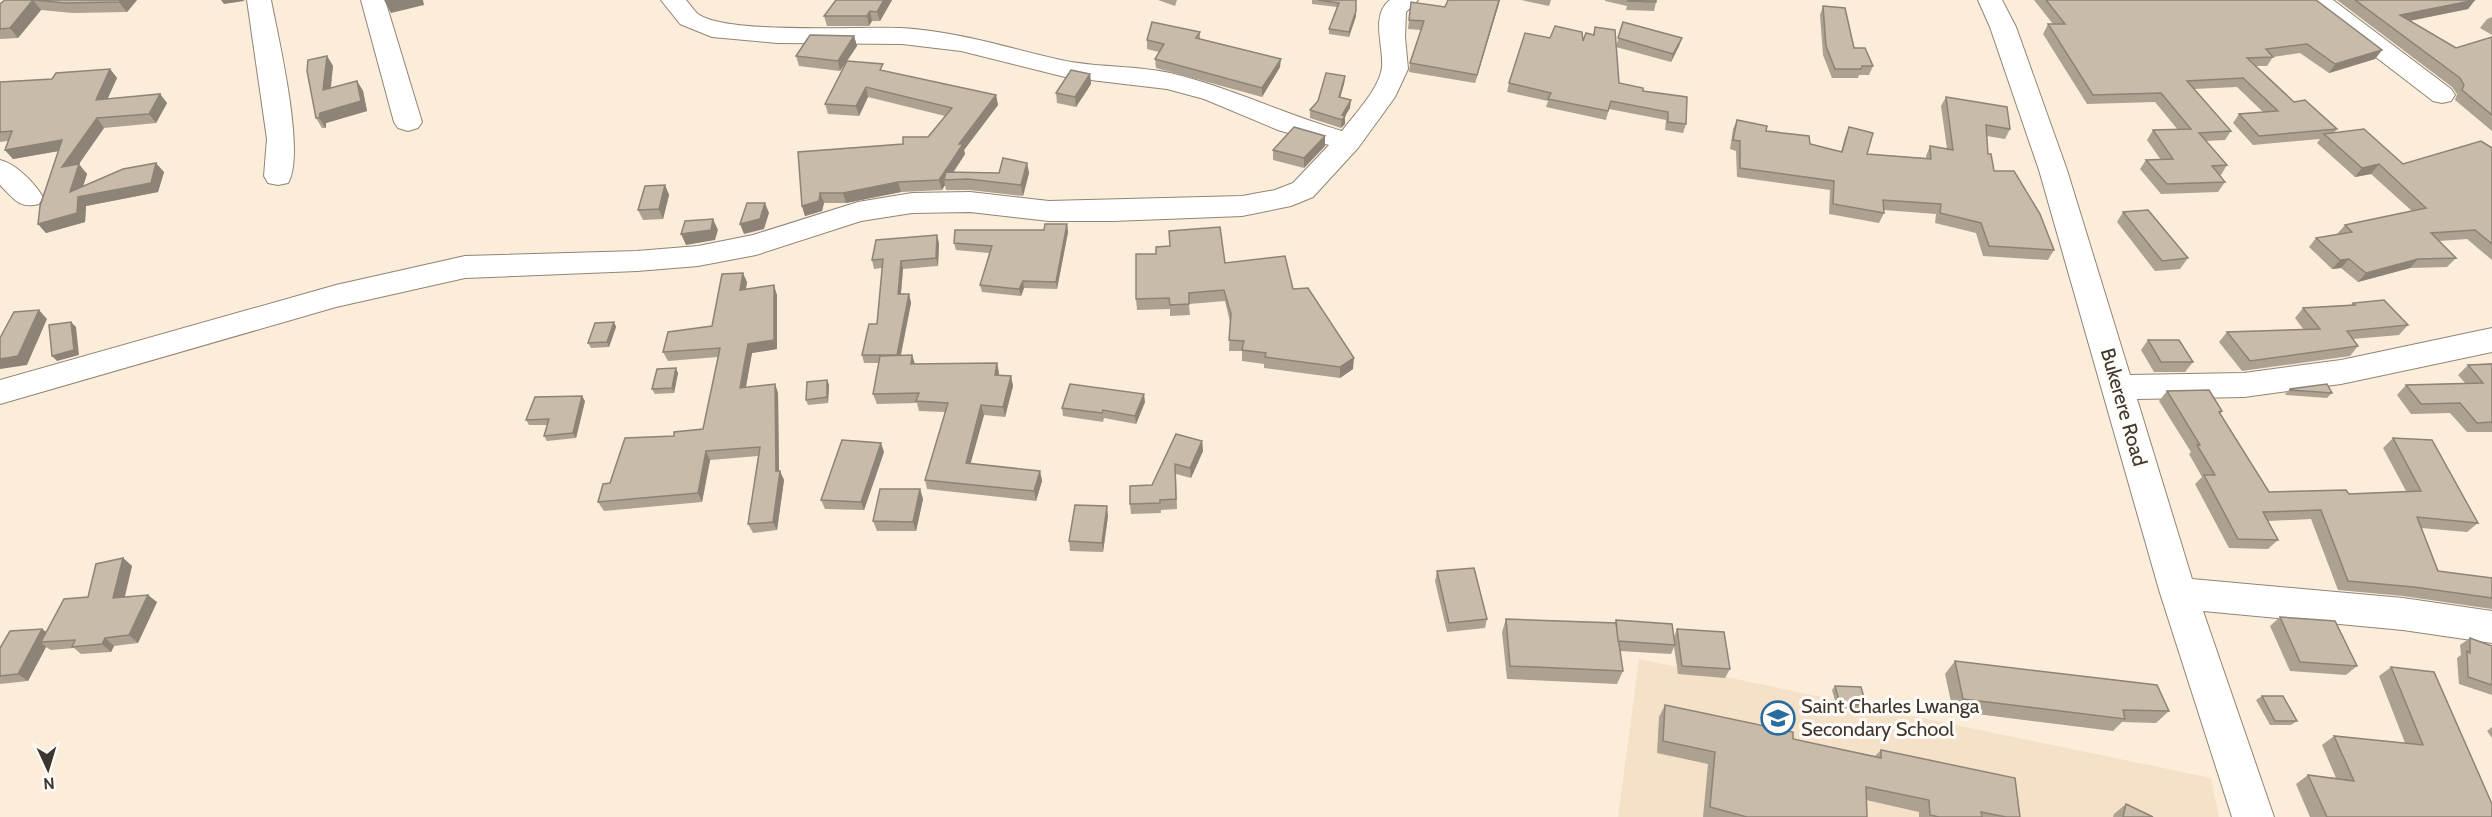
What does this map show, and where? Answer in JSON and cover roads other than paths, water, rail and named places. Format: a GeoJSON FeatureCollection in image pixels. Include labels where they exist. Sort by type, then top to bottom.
{"type":"FeatureCollection","features":[{"type":"Feature","properties":{"kind":"street"},"geometry":{"type":"LineString","coordinates":[[259,0],[281,139],[278,176]]}},
{"type":"Feature","properties":{"kind":"street"},"geometry":{"type":"LineString","coordinates":[[373,0],[408,122]]}},
{"type":"Feature","properties":{"kind":"street"},"geometry":{"type":"LineString","coordinates":[[673,0],[689,20],[712,29],[777,34],[902,36],[961,43],[1065,69],[1168,81],[1213,93],[1288,124],[1348,142]]}},
{"type":"Feature","properties":{"kind":"street"},"geometry":{"type":"LineString","coordinates":[[0,392],[336,296],[465,267],[637,261],[698,256],[756,245],[858,212],[912,203],[970,202],[1048,211],[1113,211],[1242,206],[1281,199],[1303,190],[1348,142],[1382,97],[1395,69],[1392,37],[1394,9],[1406,0]]}},
{"type":"Feature","properties":{"kind":"street","name":"Bukerere Road"},"geometry":{"type":"LineString","coordinates":[[1990,0],[2003,27],[2053,170],[2178,593],[2253,817]]}},
{"type":"Feature","properties":{"kind":"street"},"geometry":{"type":"LineString","coordinates":[[2317,0],[2442,95]]}},
{"type":"Feature","properties":{"kind":"street"},"geometry":{"type":"LineString","coordinates":[[0,169],[29,197]]}},
{"type":"Feature","properties":{"kind":"street"},"geometry":{"type":"LineString","coordinates":[[2118,387],[2255,384],[2341,372],[2492,340]]}},
{"type":"Feature","properties":{"kind":"street"},"geometry":{"type":"LineString","coordinates":[[2178,593],[2403,614],[2492,627]]}},
{"type":"Feature","properties":{"kind":"place","name":"Saint Charles Lwanga Secondary School"},"geometry":{"type":"Point","coordinates":[1778,718]}}]}
